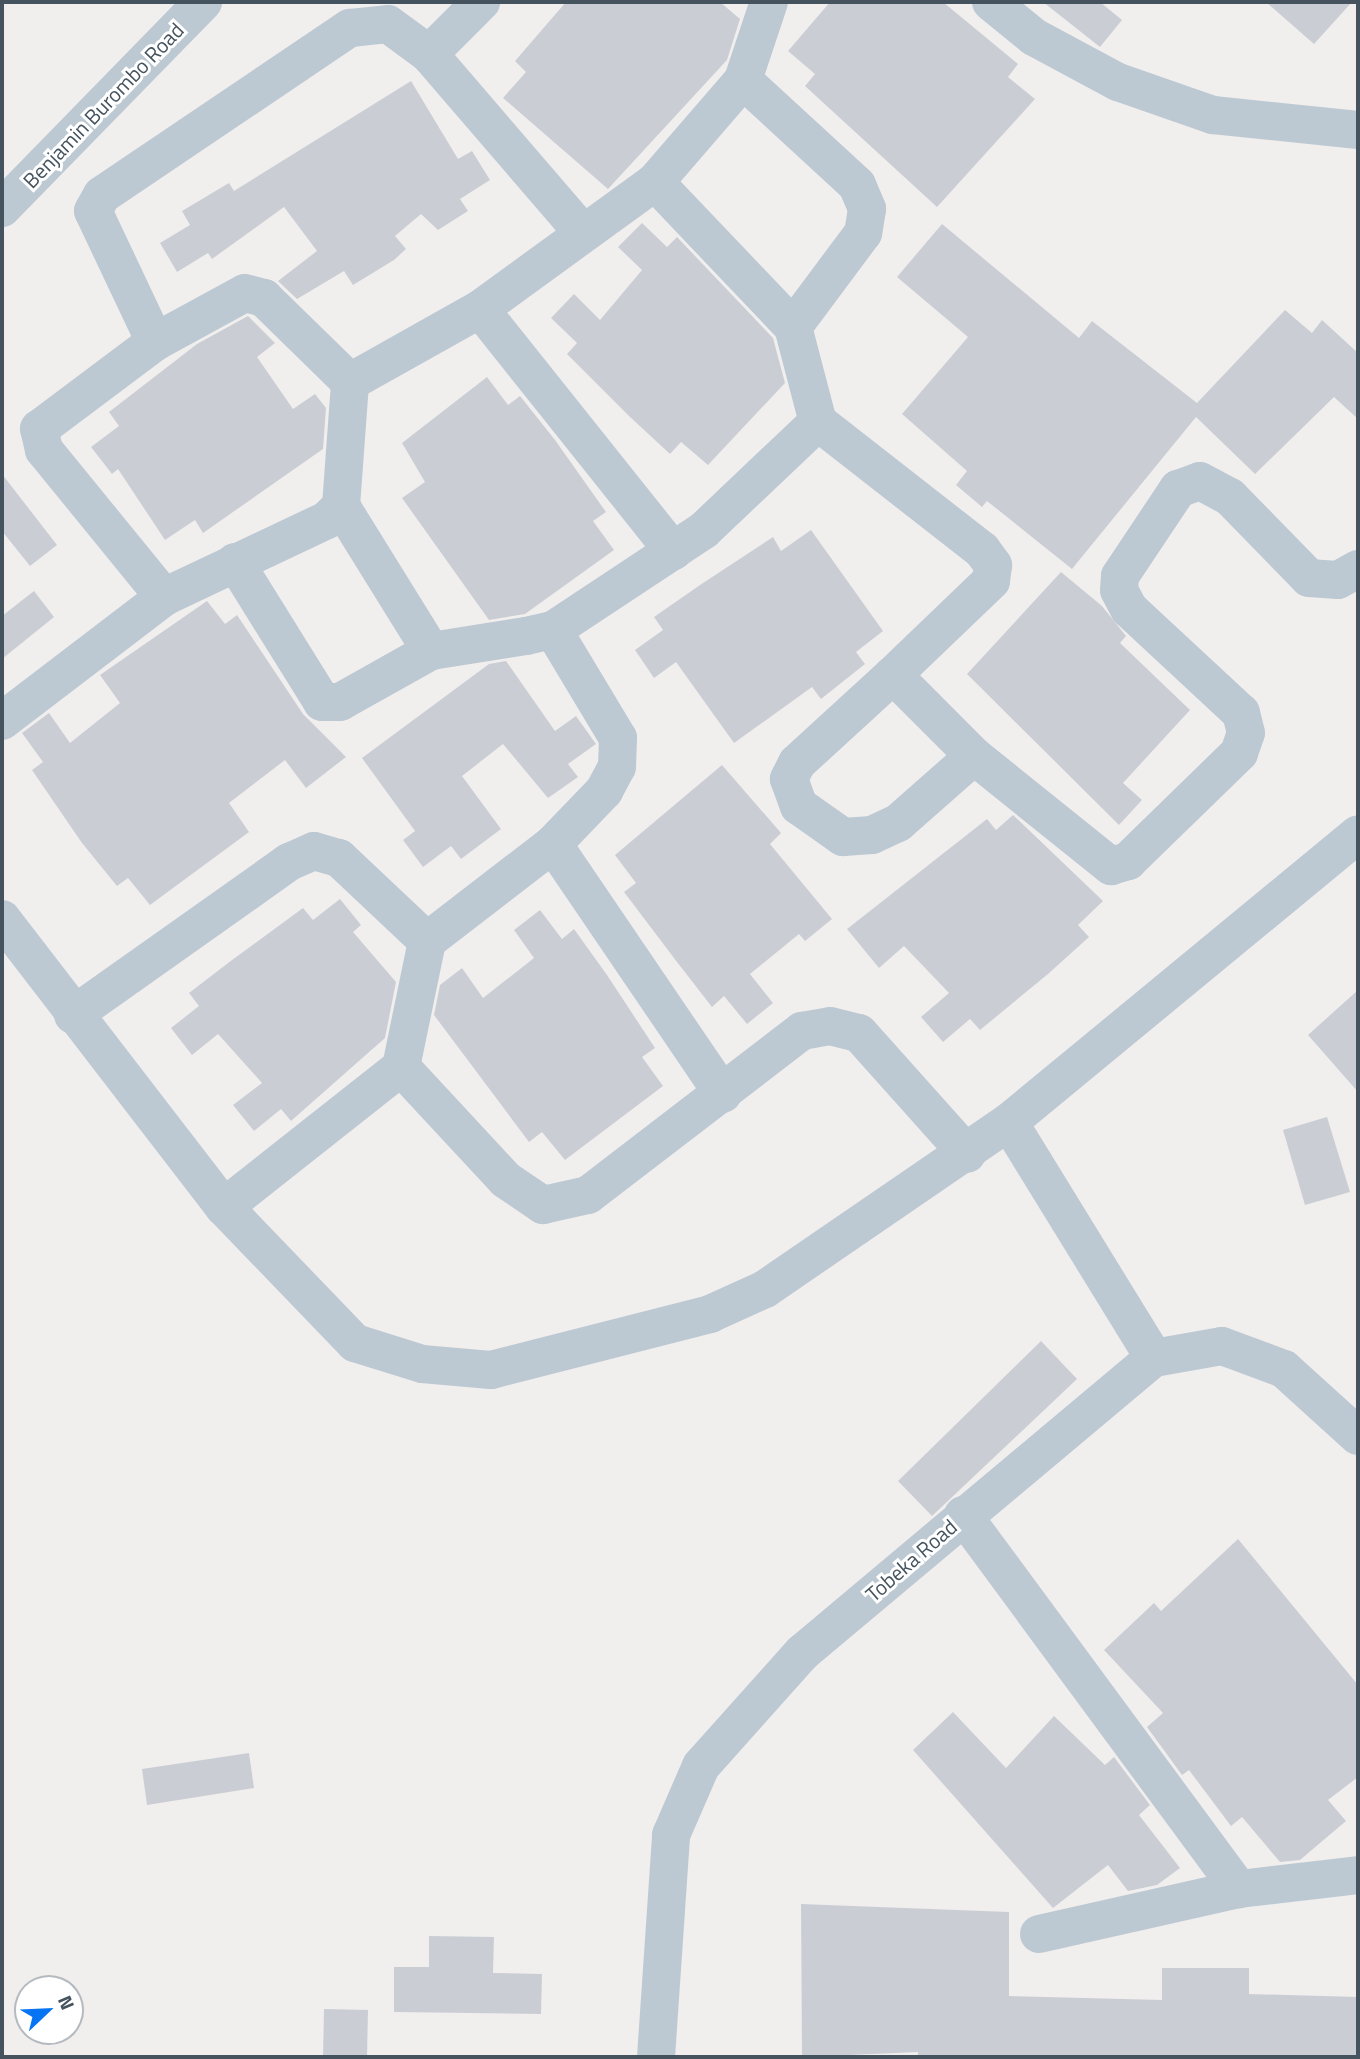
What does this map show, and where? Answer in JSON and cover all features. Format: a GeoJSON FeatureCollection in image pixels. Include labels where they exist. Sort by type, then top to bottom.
{"type":"FeatureCollection","features":[{"type":"Feature","properties":{"kind":"street","name":"Benjamin Burombo Road"},"geometry":{"type":"LineString","coordinates":[[2,208],[203,2]]}},
{"type":"Feature","properties":{"kind":"street"},"geometry":{"type":"LineString","coordinates":[[429,54],[481,2]]}},
{"type":"Feature","properties":{"kind":"street"},"geometry":{"type":"LineString","coordinates":[[991,2],[1034,37],[1129,86],[1213,116],[1358,130]]}},
{"type":"Feature","properties":{"kind":"street"},"geometry":{"type":"LineString","coordinates":[[350,382],[480,309],[655,182],[743,80],[763,4]]}},
{"type":"Feature","properties":{"kind":"street"},"geometry":{"type":"LineString","coordinates":[[155,342],[93,211],[102,195],[350,28],[388,24],[429,54],[583,233]]}},
{"type":"Feature","properties":{"kind":"street"},"geometry":{"type":"LineString","coordinates":[[743,80],[857,185],[867,209],[863,233],[793,327]]}},
{"type":"Feature","properties":{"kind":"street"},"geometry":{"type":"LineString","coordinates":[[655,182],[793,327],[818,422],[982,550],[993,565],[991,582],[797,763],[789,779],[799,806],[843,837],[872,835],[898,823],[974,756]]}},
{"type":"Feature","properties":{"kind":"street"},"geometry":{"type":"LineString","coordinates":[[164,597],[44,450],[39,429],[155,342],[245,293],[264,298],[350,382],[341,506],[431,651]]}},
{"type":"Feature","properties":{"kind":"street"},"geometry":{"type":"LineString","coordinates":[[480,309],[673,551]]}},
{"type":"Feature","properties":{"kind":"street"},"geometry":{"type":"LineString","coordinates":[[235,562],[322,702],[341,702],[431,651],[554,630],[673,551],[818,422]]}},
{"type":"Feature","properties":{"kind":"street"},"geometry":{"type":"LineString","coordinates":[[893,676],[974,756],[1111,866],[1128,861],[1239,753],[1246,733],[1241,713],[1129,608],[1119,590],[1120,576],[1178,489],[1200,481],[1230,497],[1309,578],[1338,580],[1358,569]]}},
{"type":"Feature","properties":{"kind":"street"},"geometry":{"type":"LineString","coordinates":[[2,721],[164,597],[327,520],[341,506]]}},
{"type":"Feature","properties":{"kind":"street"},"geometry":{"type":"LineString","coordinates":[[224,1207],[401,1067],[428,941],[553,844],[604,791],[617,767],[618,738],[554,630]]}},
{"type":"Feature","properties":{"kind":"street"},"geometry":{"type":"LineString","coordinates":[[2,919],[224,1207],[355,1343],[422,1364],[491,1370],[710,1314],[765,1289],[967,1154],[1009,1122],[1358,834]]}},
{"type":"Feature","properties":{"kind":"street"},"geometry":{"type":"LineString","coordinates":[[553,844],[723,1094]]}},
{"type":"Feature","properties":{"kind":"street"},"geometry":{"type":"LineString","coordinates":[[74,1015],[289,862],[314,851],[339,858],[428,941]]}},
{"type":"Feature","properties":{"kind":"street"},"geometry":{"type":"LineString","coordinates":[[401,1067],[506,1180],[543,1205],[588,1195],[802,1031],[840,1028],[859,1033],[967,1154]]}},
{"type":"Feature","properties":{"kind":"street"},"geometry":{"type":"LineString","coordinates":[[1009,1122],[1154,1357],[1222,1346],[1284,1369],[1358,1436]]}},
{"type":"Feature","properties":{"kind":"street","name":"Tobeka Road"},"geometry":{"type":"LineString","coordinates":[[656,2057],[671,1835],[701,1766],[802,1653],[1154,1357]]}},
{"type":"Feature","properties":{"kind":"street"},"geometry":{"type":"LineString","coordinates":[[963,1515],[1239,1889]]}},
{"type":"Feature","properties":{"kind":"street"},"geometry":{"type":"LineString","coordinates":[[1039,1934],[1239,1889],[1358,1874]]}},
{"type":"Feature","properties":{"kind":"building"},"geometry":{"type":"Polygon","coordinates":[[[566,2],[720,2],[740,19],[727,60],[608,189],[503,98],[526,72],[515,61],[566,2]]]}},
{"type":"Feature","properties":{"kind":"building"},"geometry":{"type":"Polygon","coordinates":[[[830,2],[943,2],[1018,64],[1008,77],[1035,99],[937,207],[805,86],[815,74],[788,51],[830,2]]]}},
{"type":"Feature","properties":{"kind":"building"},"geometry":{"type":"Polygon","coordinates":[[[1043,2],[1100,2],[1122,20],[1100,47],[1043,2]]]}},
{"type":"Feature","properties":{"kind":"building"},"geometry":{"type":"Polygon","coordinates":[[[1266,2],[1352,2],[1314,44],[1266,2]]]}},
{"type":"Feature","properties":{"kind":"building"},"geometry":{"type":"Polygon","coordinates":[[[411,81],[458,159],[472,151],[490,180],[460,199],[468,211],[438,230],[421,214],[395,236],[406,249],[394,260],[353,285],[344,271],[297,299],[278,281],[317,251],[284,207],[212,259],[208,253],[177,272],[160,243],[190,225],[182,211],[229,183],[234,191],[411,81]]]}},
{"type":"Feature","properties":{"kind":"building"},"geometry":{"type":"Polygon","coordinates":[[[642,223],[667,247],[677,237],[773,338],[785,383],[708,465],[681,442],[670,454],[629,416],[567,354],[577,343],[551,318],[574,294],[600,320],[642,270],[618,247],[642,223]]]}},
{"type":"Feature","properties":{"kind":"building"},"geometry":{"type":"Polygon","coordinates":[[[942,224],[1079,338],[1092,321],[1197,403],[1285,310],[1312,333],[1322,320],[1358,353],[1358,419],[1334,397],[1255,474],[1196,417],[1072,569],[987,501],[982,507],[956,485],[967,471],[902,414],[968,337],[897,277],[942,224]]]}},
{"type":"Feature","properties":{"kind":"building"},"geometry":{"type":"Polygon","coordinates":[[[248,316],[275,343],[257,357],[293,409],[315,394],[326,408],[323,449],[203,533],[195,520],[165,540],[118,469],[112,474],[91,447],[119,426],[109,412],[197,344],[248,316]]]}},
{"type":"Feature","properties":{"kind":"building"},"geometry":{"type":"Polygon","coordinates":[[[487,377],[508,405],[520,396],[555,440],[606,512],[593,521],[614,550],[525,614],[489,620],[402,498],[425,482],[402,443],[487,377]]]}},
{"type":"Feature","properties":{"kind":"building"},"geometry":{"type":"Polygon","coordinates":[[[2,474],[57,545],[30,566],[2,531],[2,474]]]}},
{"type":"Feature","properties":{"kind":"building"},"geometry":{"type":"Polygon","coordinates":[[[811,530],[883,631],[856,652],[865,664],[821,699],[812,687],[734,743],[676,662],[654,678],[635,650],[663,630],[654,617],[700,585],[773,537],[781,551],[811,530]]]}},
{"type":"Feature","properties":{"kind":"building"},"geometry":{"type":"Polygon","coordinates":[[[1061,572],[1102,606],[1126,636],[1120,643],[1190,710],[1123,783],[1142,800],[1119,825],[967,674],[1061,572]]]}},
{"type":"Feature","properties":{"kind":"building"},"geometry":{"type":"Polygon","coordinates":[[[34,591],[54,617],[2,659],[2,616],[34,591]]]}},
{"type":"Feature","properties":{"kind":"building"},"geometry":{"type":"Polygon","coordinates":[[[207,601],[225,624],[237,615],[303,714],[346,757],[306,788],[285,760],[229,803],[249,832],[150,905],[128,878],[117,886],[82,843],[32,770],[43,762],[22,733],[49,713],[70,743],[120,703],[100,675],[207,601]]]}},
{"type":"Feature","properties":{"kind":"building"},"geometry":{"type":"Polygon","coordinates":[[[506,661],[555,731],[576,716],[596,744],[568,764],[578,777],[548,798],[503,744],[462,776],[501,829],[461,859],[451,846],[423,867],[403,840],[415,831],[362,758],[489,664],[506,661]]]}},
{"type":"Feature","properties":{"kind":"building"},"geometry":{"type":"Polygon","coordinates":[[[722,765],[781,833],[770,844],[832,919],[805,941],[799,934],[750,974],[773,1003],[747,1024],[724,996],[712,1007],[624,892],[636,883],[615,855],[722,765]]]}},
{"type":"Feature","properties":{"kind":"building"},"geometry":{"type":"Polygon","coordinates":[[[1013,815],[1103,901],[1078,925],[1089,937],[1048,974],[980,1030],[970,1019],[943,1042],[921,1017],[949,993],[904,946],[879,968],[847,929],[987,819],[996,830],[1013,815]]]}},
{"type":"Feature","properties":{"kind":"building"},"geometry":{"type":"Polygon","coordinates":[[[340,899],[361,925],[353,932],[396,982],[385,1038],[291,1121],[281,1109],[254,1131],[233,1105],[262,1083],[218,1034],[192,1055],[171,1028],[199,1006],[189,993],[232,960],[303,908],[313,920],[340,899]]]}},
{"type":"Feature","properties":{"kind":"building"},"geometry":{"type":"Polygon","coordinates":[[[540,910],[562,939],[574,929],[607,975],[655,1048],[642,1057],[663,1086],[565,1160],[542,1132],[529,1142],[434,1015],[440,985],[462,968],[483,998],[534,958],[514,930],[540,910]]]}},
{"type":"Feature","properties":{"kind":"building"},"geometry":{"type":"Polygon","coordinates":[[[1358,990],[1358,1092],[1308,1035],[1358,990]]]}},
{"type":"Feature","properties":{"kind":"building"},"geometry":{"type":"Polygon","coordinates":[[[1327,1117],[1350,1192],[1305,1205],[1283,1130],[1327,1117]]]}},
{"type":"Feature","properties":{"kind":"building"},"geometry":{"type":"Polygon","coordinates":[[[1041,1341],[1077,1379],[932,1516],[898,1481],[1041,1341]]]}},
{"type":"Feature","properties":{"kind":"building"},"geometry":{"type":"Polygon","coordinates":[[[1238,1539],[1358,1685],[1358,1777],[1328,1800],[1346,1821],[1300,1860],[1280,1862],[1242,1817],[1231,1826],[1189,1770],[1182,1775],[1147,1727],[1163,1713],[1104,1650],[1154,1603],[1161,1611],[1238,1539]]]}},
{"type":"Feature","properties":{"kind":"building"},"geometry":{"type":"Polygon","coordinates":[[[953,1712],[1006,1768],[1054,1716],[1105,1765],[1114,1757],[1150,1805],[1139,1815],[1180,1868],[1157,1885],[1128,1891],[1108,1865],[1053,1908],[913,1750],[953,1712]]]}},
{"type":"Feature","properties":{"kind":"building"},"geometry":{"type":"Polygon","coordinates":[[[249,1753],[254,1788],[147,1805],[142,1769],[249,1753]]]}},
{"type":"Feature","properties":{"kind":"building"},"geometry":{"type":"Polygon","coordinates":[[[801,1904],[1009,1912],[1009,1996],[1162,2000],[1162,1968],[1249,1968],[1249,1994],[1358,1997],[1358,2056],[918,2057],[918,2052],[802,2057],[801,1904]]]}},
{"type":"Feature","properties":{"kind":"building"},"geometry":{"type":"Polygon","coordinates":[[[429,1936],[494,1937],[493,1973],[542,1974],[541,2014],[394,2012],[394,1967],[429,1967],[429,1936]]]}},
{"type":"Feature","properties":{"kind":"building"},"geometry":{"type":"Polygon","coordinates":[[[324,2009],[368,2010],[367,2057],[323,2057],[324,2009]]]}}]}
